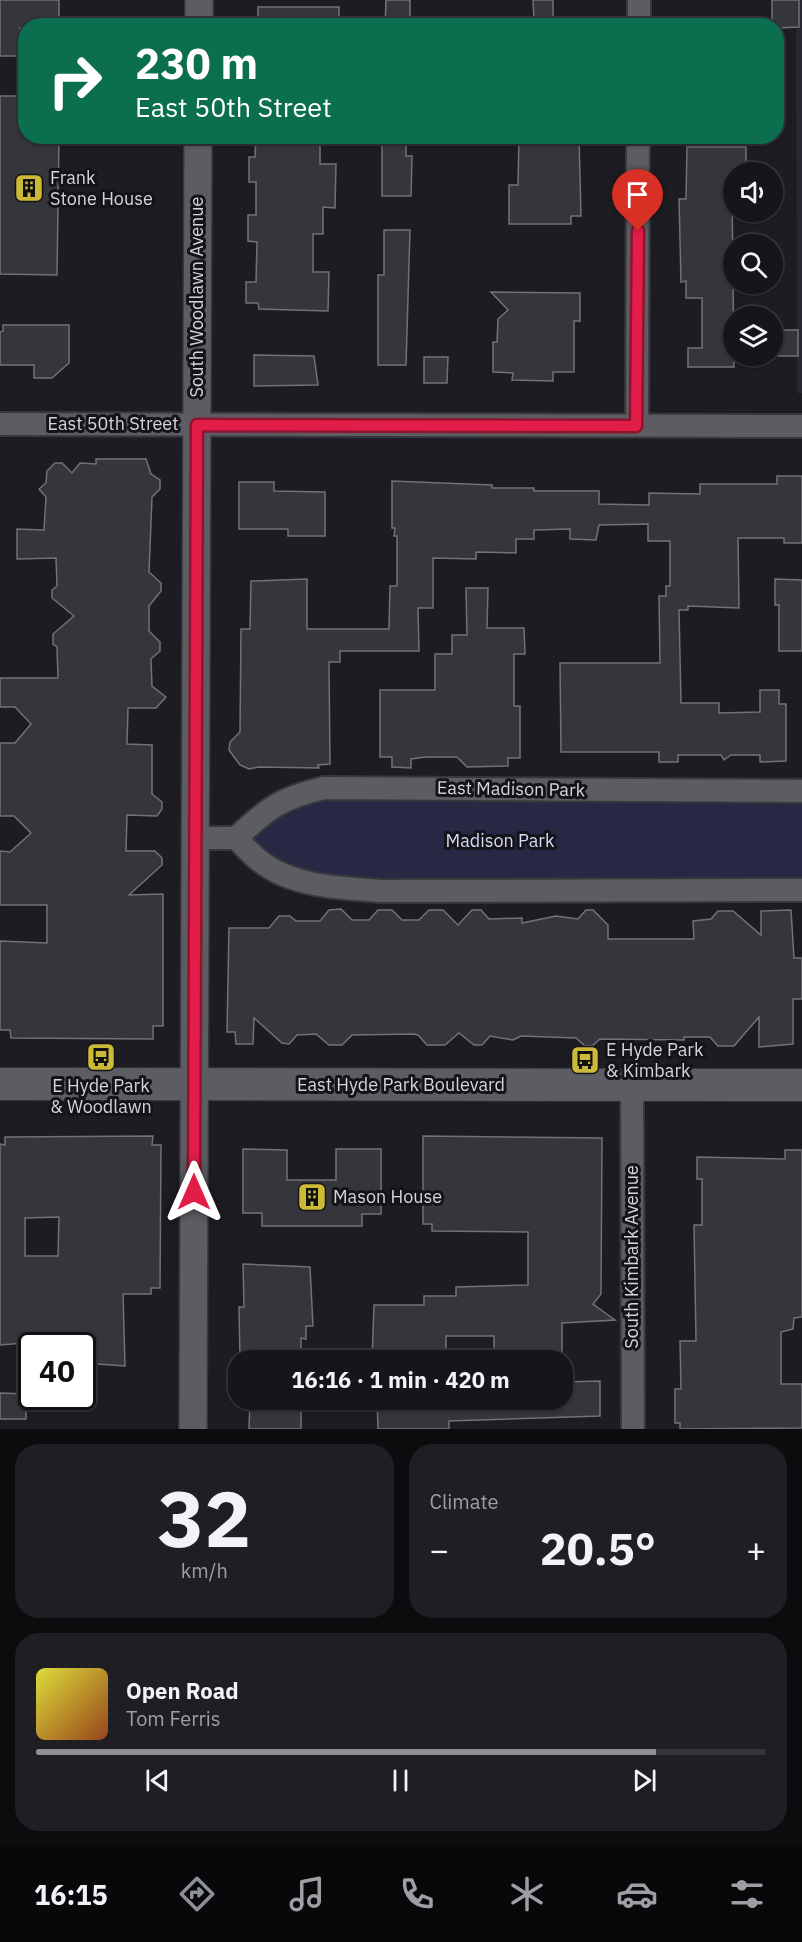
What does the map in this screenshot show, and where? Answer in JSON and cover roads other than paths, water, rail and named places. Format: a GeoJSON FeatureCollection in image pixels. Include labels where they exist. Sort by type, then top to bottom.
{"type":"FeatureCollection","features":[{"type":"Feature","properties":{"kind":"main road","name":"East Hyde Park Boulevard"},"geometry":{"type":"LineString","coordinates":[[0,1084],[802,1085]]}},
{"type":"Feature","properties":{"kind":"street"},"geometry":{"type":"LineString","coordinates":[[199,0],[199,18]]}},
{"type":"Feature","properties":{"kind":"street"},"geometry":{"type":"LineString","coordinates":[[639,0],[639,18]]}},
{"type":"Feature","properties":{"kind":"street","name":"South Woodlawn Avenue"},"geometry":{"type":"LineString","coordinates":[[193,1429],[198,144]]}},
{"type":"Feature","properties":{"kind":"street"},"geometry":{"type":"LineString","coordinates":[[636,426],[638,144]]}},
{"type":"Feature","properties":{"kind":"street","name":"East 50th Street"},"geometry":{"type":"LineString","coordinates":[[0,424],[802,426]]}},
{"type":"Feature","properties":{"kind":"street","name":"East Madison Park"},"geometry":{"type":"LineString","coordinates":[[236,838],[266,809],[292,796],[324,788],[802,791]]}},
{"type":"Feature","properties":{"kind":"street"},"geometry":{"type":"LineString","coordinates":[[196,838],[236,838],[260,861],[278,873],[336,887],[382,891],[802,890]]}},
{"type":"Feature","properties":{"kind":"street","name":"South Kimbark Avenue"},"geometry":{"type":"LineString","coordinates":[[632,1085],[633,1429]]}},
{"type":"Feature","properties":{"kind":"place","name":"Frank Stone House"},"geometry":{"type":"Point","coordinates":[29,188]}},
{"type":"Feature","properties":{"kind":"place","name":"E Hyde Park & Woodlawn"},"geometry":{"type":"Point","coordinates":[101,1057]}},
{"type":"Feature","properties":{"kind":"place","name":"E Hyde Park & Kimbark"},"geometry":{"type":"Point","coordinates":[585,1060]}},
{"type":"Feature","properties":{"kind":"place","name":"Mason House"},"geometry":{"type":"Point","coordinates":[312,1197]}},
{"type":"Feature","properties":{"kind":"park label","name":"Madison Park"},"geometry":{"type":"Point","coordinates":[500,841]}}]}
